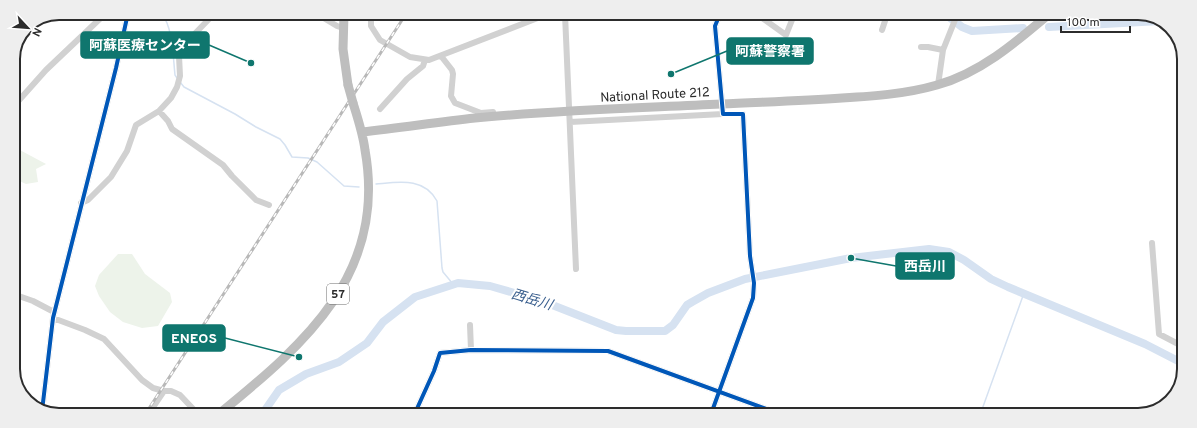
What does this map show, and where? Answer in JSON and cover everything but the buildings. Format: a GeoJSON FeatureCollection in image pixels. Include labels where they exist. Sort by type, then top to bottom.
{"type":"FeatureCollection","features":[{"type":"Feature","properties":{"kind":"highway","name":"57"},"geometry":{"type":"LineString","coordinates":[[226,408],[256,383],[297,345],[329,308],[340,292],[350,273],[361,243],[367,210],[368,170],[362,132],[348,85],[344,65],[342,39],[344,20]]}},
{"type":"Feature","properties":{"kind":"highway","name":"National Route 212"},"geometry":{"type":"LineString","coordinates":[[362,132],[476,118],[878,96],[910,92],[949,81],[976,68],[996,57],[1042,20]]}},
{"type":"Feature","properties":{"kind":"street"},"geometry":{"type":"LineString","coordinates":[[20,98],[46,70],[99,20]]}},
{"type":"Feature","properties":{"kind":"street"},"geometry":{"type":"LineString","coordinates":[[43,405],[53,315],[116,68],[126,20]]}},
{"type":"Feature","properties":{"kind":"street"},"geometry":{"type":"LineString","coordinates":[[81,203],[88,200],[111,177],[127,151],[136,125],[159,111],[172,98],[180,76],[179,56],[182,48],[208,20]]}},
{"type":"Feature","properties":{"kind":"street"},"geometry":{"type":"LineString","coordinates":[[327,20],[343,28]]}},
{"type":"Feature","properties":{"kind":"street"},"geometry":{"type":"LineString","coordinates":[[371,20],[371,26],[380,40],[410,57],[425,60],[441,56],[455,49],[532,20]]}},
{"type":"Feature","properties":{"kind":"street"},"geometry":{"type":"LineString","coordinates":[[566,20],[576,269]]}},
{"type":"Feature","properties":{"kind":"street"},"geometry":{"type":"LineString","coordinates":[[718,20],[715,26],[723,114]]}},
{"type":"Feature","properties":{"kind":"street"},"geometry":{"type":"LineString","coordinates":[[766,20],[786,36],[792,20]]}},
{"type":"Feature","properties":{"kind":"street"},"geometry":{"type":"LineString","coordinates":[[882,30],[885,20]]}},
{"type":"Feature","properties":{"kind":"street"},"geometry":{"type":"LineString","coordinates":[[938,85],[943,50],[955,20]]}},
{"type":"Feature","properties":{"kind":"street"},"geometry":{"type":"LineString","coordinates":[[921,47],[943,50]]}},
{"type":"Feature","properties":{"kind":"street"},"geometry":{"type":"LineString","coordinates":[[441,56],[452,70],[451,96],[455,103],[481,113],[505,112],[506,116]]}},
{"type":"Feature","properties":{"kind":"street"},"geometry":{"type":"LineString","coordinates":[[380,110],[408,79],[423,66],[425,60]]}},
{"type":"Feature","properties":{"kind":"street"},"geometry":{"type":"LineString","coordinates":[[159,111],[168,121],[172,129],[223,165],[256,200],[269,205]]}},
{"type":"Feature","properties":{"kind":"street"},"geometry":{"type":"LineString","coordinates":[[570,122],[743,114],[750,264],[754,283],[753,298],[713,408]]}},
{"type":"Feature","properties":{"kind":"street"},"geometry":{"type":"LineString","coordinates":[[1152,243],[1159,334],[1177,343]]}},
{"type":"Feature","properties":{"kind":"street"},"geometry":{"type":"LineString","coordinates":[[20,296],[33,301],[53,315],[104,339],[142,380],[153,388],[171,391],[180,395],[192,408]]}},
{"type":"Feature","properties":{"kind":"street"},"geometry":{"type":"LineString","coordinates":[[470,325],[471,350]]}},
{"type":"Feature","properties":{"kind":"street"},"geometry":{"type":"LineString","coordinates":[[417,408],[434,371],[440,353],[471,350],[608,351],[763,408]]}},
{"type":"Feature","properties":{"kind":"street"},"geometry":{"type":"LineString","coordinates":[[152,408],[164,390]]}},
{"type":"Feature","properties":{"kind":"shaded area"},"geometry":{"type":"Polygon","coordinates":[[[20,150],[46,164],[36,169],[38,182],[26,184],[20,181],[20,150]]]}},
{"type":"Feature","properties":{"kind":"shaded area"},"geometry":{"type":"Polygon","coordinates":[[[118,254],[132,254],[145,274],[170,293],[172,302],[158,326],[142,328],[123,322],[110,312],[99,296],[95,286],[99,275],[118,254]]]}},
{"type":"Feature","properties":{"kind":"waterway"},"geometry":{"type":"LineString","coordinates":[[165,20],[170,34],[175,75],[177,78]]}},
{"type":"Feature","properties":{"kind":"waterway"},"geometry":{"type":"LineString","coordinates":[[953,20],[962,27],[972,31],[1023,28]]}},
{"type":"Feature","properties":{"kind":"waterway"},"geometry":{"type":"LineString","coordinates":[[1049,27],[1149,22]]}},
{"type":"Feature","properties":{"kind":"waterway"},"geometry":{"type":"LineString","coordinates":[[180,82],[184,87],[280,139],[292,157],[308,158],[317,162],[344,186],[359,187]]}},
{"type":"Feature","properties":{"kind":"waterway"},"geometry":{"type":"LineString","coordinates":[[376,184],[393,182],[410,183],[425,188],[432,193],[437,201],[442,268],[443,272],[453,284]]}},
{"type":"Feature","properties":{"kind":"waterway","name":"西岳川"},"geometry":{"type":"LineString","coordinates":[[266,408],[279,390],[306,374],[339,362],[367,343],[383,322],[415,297],[458,283],[490,286],[542,301],[616,330],[665,331],[673,325],[687,305],[708,293],[745,279],[851,258],[929,249],[949,252],[964,260],[991,279],[1145,344],[1177,360]]}},
{"type":"Feature","properties":{"kind":"waterway"},"geometry":{"type":"LineString","coordinates":[[983,408],[1024,293]]}},
{"type":"Feature","properties":{"kind":"railway"},"geometry":{"type":"LineString","coordinates":[[149,408],[402,20]]}},
{"type":"Feature","properties":{"kind":"cycle path"},"geometry":{"type":"LineString","coordinates":[[43,405],[53,318],[116,68],[126,20]]}},
{"type":"Feature","properties":{"kind":"cycle path"},"geometry":{"type":"LineString","coordinates":[[713,408],[753,298],[754,283],[750,256],[743,114],[723,114],[715,26],[718,20]]}},
{"type":"Feature","properties":{"kind":"cycle path"},"geometry":{"type":"LineString","coordinates":[[417,408],[434,371],[440,353],[471,350],[608,351],[764,408]]}},
{"type":"Feature","properties":{"kind":"place","name":"阿蘇医療センター"},"geometry":{"type":"Point","coordinates":[251,63]}},
{"type":"Feature","properties":{"kind":"place","name":"阿蘇警察署"},"geometry":{"type":"Point","coordinates":[671,74]}},
{"type":"Feature","properties":{"kind":"place","name":"西岳川"},"geometry":{"type":"Point","coordinates":[851,258]}},
{"type":"Feature","properties":{"kind":"place","name":"ENEOS"},"geometry":{"type":"Point","coordinates":[299,357]}}]}
